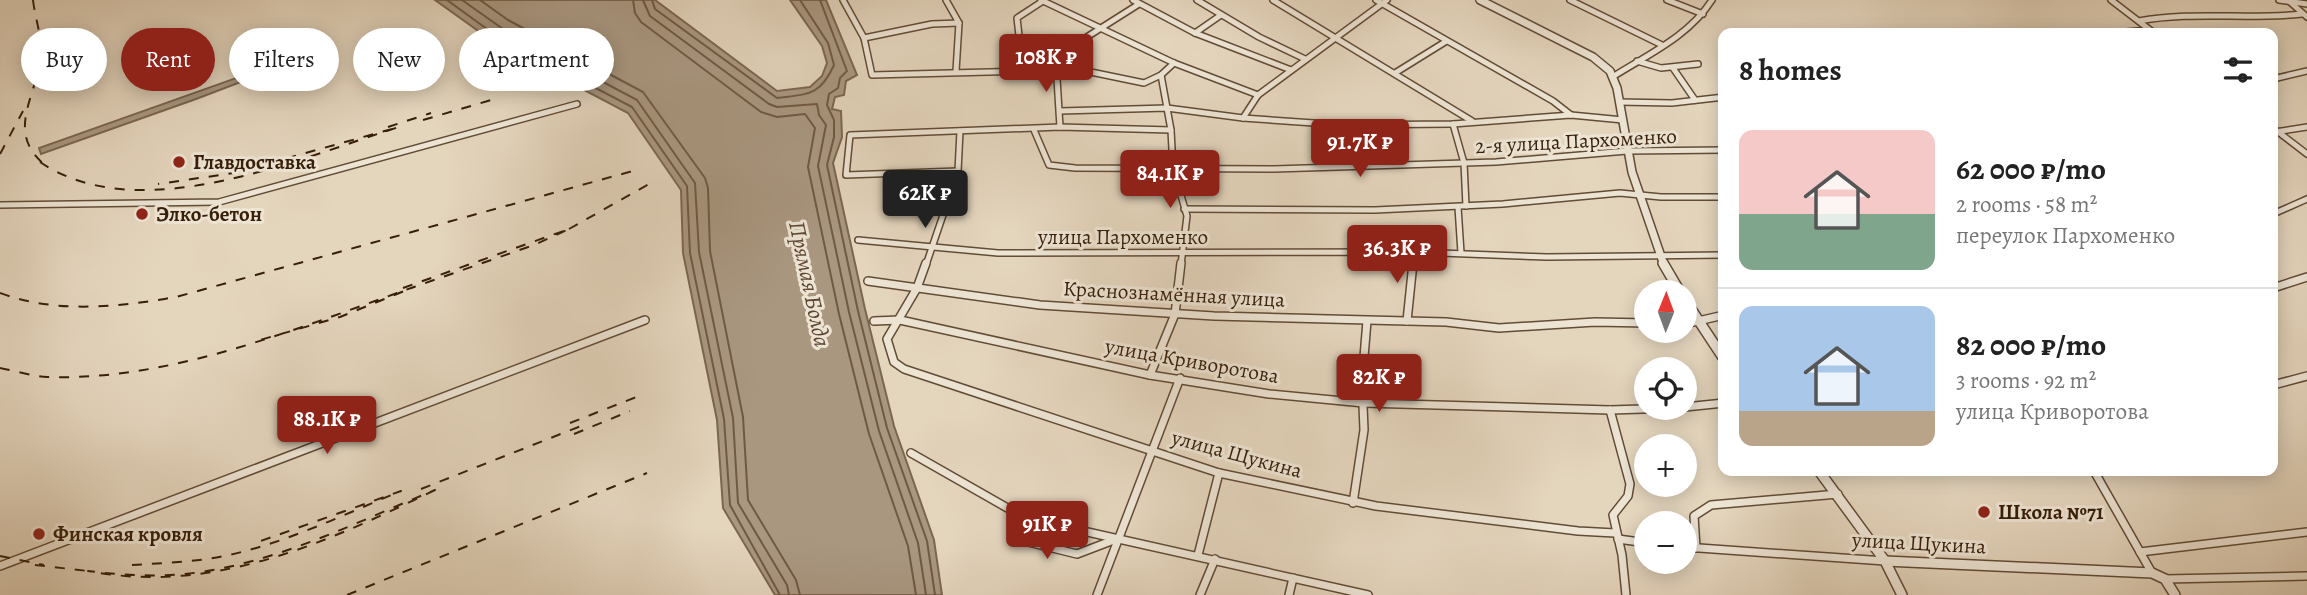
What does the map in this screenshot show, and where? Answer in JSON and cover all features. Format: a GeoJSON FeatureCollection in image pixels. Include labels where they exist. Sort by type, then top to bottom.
{"type":"FeatureCollection","features":[{"type":"Feature","properties":{"kind":"street"},"geometry":{"type":"LineString","coordinates":[[843,0],[864,38],[872,75],[1023,71],[1055,61],[1136,2],[1195,33],[1291,70]]}},
{"type":"Feature","properties":{"kind":"street"},"geometry":{"type":"LineString","coordinates":[[946,0],[959,23],[956,71]]}},
{"type":"Feature","properties":{"kind":"street"},"geometry":{"type":"LineString","coordinates":[[1197,0],[1305,60]]}},
{"type":"Feature","properties":{"kind":"street"},"geometry":{"type":"LineString","coordinates":[[1273,0],[1472,122]]}},
{"type":"Feature","properties":{"kind":"street"},"geometry":{"type":"LineString","coordinates":[[1376,0],[1384,2],[1445,42],[1553,101],[1572,115]]}},
{"type":"Feature","properties":{"kind":"street"},"geometry":{"type":"LineString","coordinates":[[1480,0],[1593,57],[1614,76],[1627,151],[1639,195],[1660,257],[1673,280]]}},
{"type":"Feature","properties":{"kind":"street"},"geometry":{"type":"LineString","coordinates":[[1570,0],[1662,45]]}},
{"type":"Feature","properties":{"kind":"street"},"geometry":{"type":"LineString","coordinates":[[1667,0],[1703,14]]}},
{"type":"Feature","properties":{"kind":"street"},"geometry":{"type":"LineString","coordinates":[[1614,76],[1703,14],[1712,0]]}},
{"type":"Feature","properties":{"kind":"street"},"geometry":{"type":"LineString","coordinates":[[2112,0],[2147,28]]}},
{"type":"Feature","properties":{"kind":"street"},"geometry":{"type":"LineString","coordinates":[[2279,0],[2307,4]]}},
{"type":"Feature","properties":{"kind":"street"},"geometry":{"type":"LineString","coordinates":[[1023,71],[1017,18],[1042,1],[1174,63],[1258,94]]}},
{"type":"Feature","properties":{"kind":"street"},"geometry":{"type":"LineString","coordinates":[[1243,118],[1258,94],[1384,2]]}},
{"type":"Feature","properties":{"kind":"street"},"geometry":{"type":"LineString","coordinates":[[2290,2],[2305,16]]}},
{"type":"Feature","properties":{"kind":"street"},"geometry":{"type":"LineString","coordinates":[[1195,33],[1221,15]]}},
{"type":"Feature","properties":{"kind":"street"},"geometry":{"type":"LineString","coordinates":[[2139,21],[2161,18],[2305,16]]}},
{"type":"Feature","properties":{"kind":"street"},"geometry":{"type":"LineString","coordinates":[[864,38],[932,24],[959,23]]}},
{"type":"Feature","properties":{"kind":"street"},"geometry":{"type":"LineString","coordinates":[[1395,73],[1445,42]]}},
{"type":"Feature","properties":{"kind":"street"},"geometry":{"type":"LineString","coordinates":[[1055,61],[1095,75],[1144,83],[1161,75],[1174,63]]}},
{"type":"Feature","properties":{"kind":"street"},"geometry":{"type":"LineString","coordinates":[[1055,61],[1060,127]]}},
{"type":"Feature","properties":{"kind":"street"},"geometry":{"type":"LineString","coordinates":[[1637,61],[1651,66],[1673,68],[1698,64]]}},
{"type":"Feature","properties":{"kind":"street"},"geometry":{"type":"LineString","coordinates":[[1673,68],[1695,100]]}},
{"type":"Feature","properties":{"kind":"street"},"geometry":{"type":"LineString","coordinates":[[2278,78],[2307,71]]}},
{"type":"Feature","properties":{"kind":"street"},"geometry":{"type":"LineString","coordinates":[[1150,375],[1175,314],[1187,216],[1173,168],[1171,130],[1161,75]]}},
{"type":"Feature","properties":{"kind":"street"},"geometry":{"type":"LineString","coordinates":[[1619,102],[1718,98]]}},
{"type":"Feature","properties":{"kind":"street"},"geometry":{"type":"LineString","coordinates":[[0,205],[219,202],[577,104]]}},
{"type":"Feature","properties":{"kind":"street"},"geometry":{"type":"LineString","coordinates":[[1060,111],[1167,108],[1243,118],[1343,125],[1453,124],[1572,115],[1622,116]]}},
{"type":"Feature","properties":{"kind":"street"},"geometry":{"type":"LineString","coordinates":[[1453,124],[1464,163],[1466,206]]}},
{"type":"Feature","properties":{"kind":"street"},"geometry":{"type":"LineString","coordinates":[[958,171],[846,175],[850,135],[1060,127],[1171,130]]}},
{"type":"Feature","properties":{"kind":"street"},"geometry":{"type":"LineString","coordinates":[[2278,131],[2307,127]]}},
{"type":"Feature","properties":{"kind":"street","name":"2-я улица Пархоменко"},"geometry":{"type":"LineString","coordinates":[[1034,130],[1049,165],[1074,168],[1274,169],[1464,163],[1627,151],[1718,150]]}},
{"type":"Feature","properties":{"kind":"street"},"geometry":{"type":"LineString","coordinates":[[900,320],[917,288],[933,247],[958,171],[960,131]]}},
{"type":"Feature","properties":{"kind":"street"},"geometry":{"type":"LineString","coordinates":[[2278,133],[2307,154]]}},
{"type":"Feature","properties":{"kind":"street"},"geometry":{"type":"LineString","coordinates":[[1184,209],[1375,211],[1620,193],[1718,197]]}},
{"type":"Feature","properties":{"kind":"street"},"geometry":{"type":"LineString","coordinates":[[2278,212],[2307,200]]}},
{"type":"Feature","properties":{"kind":"street"},"geometry":{"type":"LineString","coordinates":[[1458,207],[1461,253]]}},
{"type":"Feature","properties":{"kind":"street","name":"улица Пархоменко"},"geometry":{"type":"LineString","coordinates":[[858,240],[998,253],[1413,252],[1546,257],[1718,255]]}},
{"type":"Feature","properties":{"kind":"street"},"geometry":{"type":"LineString","coordinates":[[1407,321],[1413,252]]}},
{"type":"Feature","properties":{"kind":"street"},"geometry":{"type":"LineString","coordinates":[[2278,286],[2307,277]]}},
{"type":"Feature","properties":{"kind":"street","name":"Краснознамённая улица"},"geometry":{"type":"LineString","coordinates":[[868,281],[1040,305],[1175,314],[1446,322],[1499,328],[1595,322],[1634,323]]}},
{"type":"Feature","properties":{"kind":"street"},"geometry":{"type":"LineString","coordinates":[[1718,316],[1698,320],[1718,350]]}},
{"type":"Feature","properties":{"kind":"street"},"geometry":{"type":"LineString","coordinates":[[0,566],[645,320]]}},
{"type":"Feature","properties":{"kind":"street","name":"улица Криворотова"},"geometry":{"type":"LineString","coordinates":[[874,321],[900,320],[1150,375],[1269,394],[1364,403],[1634,409]]}},
{"type":"Feature","properties":{"kind":"street","name":"улица Щукина"},"geometry":{"type":"LineString","coordinates":[[900,320],[887,339],[894,362],[904,369],[1219,473],[1353,503],[1634,540]]}},
{"type":"Feature","properties":{"kind":"street"},"geometry":{"type":"LineString","coordinates":[[1353,503],[1364,430],[1362,381],[1367,321]]}},
{"type":"Feature","properties":{"kind":"street"},"geometry":{"type":"LineString","coordinates":[[2278,384],[2307,376]]}},
{"type":"Feature","properties":{"kind":"street"},"geometry":{"type":"LineString","coordinates":[[1097,595],[1154,452],[1180,378]]}},
{"type":"Feature","properties":{"kind":"street"},"geometry":{"type":"LineString","coordinates":[[1697,406],[1718,404]]}},
{"type":"Feature","properties":{"kind":"street"},"geometry":{"type":"LineString","coordinates":[[1610,410],[1630,484],[1628,496],[1614,508],[1611,520],[1617,536],[1626,595]]}},
{"type":"Feature","properties":{"kind":"street"},"geometry":{"type":"LineString","coordinates":[[911,453],[1025,518],[1368,595]]}},
{"type":"Feature","properties":{"kind":"street"},"geometry":{"type":"LineString","coordinates":[[1198,555],[1219,473]]}},
{"type":"Feature","properties":{"kind":"street"},"geometry":{"type":"LineString","coordinates":[[1823,476],[1885,561],[1902,595]]}},
{"type":"Feature","properties":{"kind":"street"},"geometry":{"type":"LineString","coordinates":[[2097,476],[2152,573],[2165,579],[2307,576]]}},
{"type":"Feature","properties":{"kind":"street"},"geometry":{"type":"LineString","coordinates":[[1697,514],[1712,505],[1838,494]]}},
{"type":"Feature","properties":{"kind":"street"},"geometry":{"type":"LineString","coordinates":[[1025,518],[1017,535],[1024,541],[1077,554],[1120,538]]}},
{"type":"Feature","properties":{"kind":"street"},"geometry":{"type":"LineString","coordinates":[[2140,552],[2307,532]]}},
{"type":"Feature","properties":{"kind":"street","name":"улица Щукина"},"geometry":{"type":"LineString","coordinates":[[1697,548],[1885,561],[2152,573]]}},
{"type":"Feature","properties":{"kind":"street"},"geometry":{"type":"LineString","coordinates":[[1200,595],[1215,559]]}},
{"type":"Feature","properties":{"kind":"street"},"geometry":{"type":"LineString","coordinates":[[1289,595],[1293,579]]}},
{"type":"Feature","properties":{"kind":"street"},"geometry":{"type":"LineString","coordinates":[[2165,579],[2175,595]]}},
{"type":"Feature","properties":{"kind":"water","name":"Прямая Болда"},"geometry":{"type":"Polygon","coordinates":[[[435,0],[655,0],[777,91],[810,87],[822,76],[827,63],[822,46],[790,0],[826,0],[857,75],[846,81],[844,95],[835,97],[832,109],[841,111],[842,137],[833,163],[894,426],[934,540],[942,595],[775,595],[723,508],[717,420],[683,253],[681,190],[628,113],[586,91],[614,91],[614,28],[474,28],[435,0]]]}},
{"type":"Feature","properties":{"kind":"water"},"geometry":{"type":"Polygon","coordinates":[[[229,81],[229,86],[41,154],[39,148],[200,91],[215,91],[215,86],[229,81]]]}},
{"type":"Feature","properties":{"kind":"railway"},"geometry":{"type":"LineString","coordinates":[[33,0],[41,55],[25,127],[27,140],[44,164]]}},
{"type":"Feature","properties":{"kind":"railway"},"geometry":{"type":"LineString","coordinates":[[423,120],[498,98]]}},
{"type":"Feature","properties":{"kind":"railway"},"geometry":{"type":"LineString","coordinates":[[0,154],[23,111]]}},
{"type":"Feature","properties":{"kind":"railway"},"geometry":{"type":"LineString","coordinates":[[388,127],[431,113]]}},
{"type":"Feature","properties":{"kind":"railway"},"geometry":{"type":"LineString","coordinates":[[44,164],[80,181],[124,189],[170,189],[218,182],[267,170],[399,127],[234,173],[158,184]]}},
{"type":"Feature","properties":{"kind":"railway"},"geometry":{"type":"LineString","coordinates":[[40,162],[44,164]]}},
{"type":"Feature","properties":{"kind":"railway"},"geometry":{"type":"LineString","coordinates":[[0,293],[43,304],[87,307],[176,297],[640,169]]}},
{"type":"Feature","properties":{"kind":"railway"},"geometry":{"type":"LineString","coordinates":[[569,229],[649,184]]}},
{"type":"Feature","properties":{"kind":"railway"},"geometry":{"type":"LineString","coordinates":[[403,288],[569,229]]}},
{"type":"Feature","properties":{"kind":"railway"},"geometry":{"type":"LineString","coordinates":[[414,287],[534,245],[569,229]]}},
{"type":"Feature","properties":{"kind":"railway"},"geometry":{"type":"LineString","coordinates":[[291,331],[414,287]]}},
{"type":"Feature","properties":{"kind":"railway"},"geometry":{"type":"LineString","coordinates":[[291,331],[340,317],[414,287]]}},
{"type":"Feature","properties":{"kind":"railway"},"geometry":{"type":"LineString","coordinates":[[0,368],[47,377],[94,376],[188,361],[291,331]]}},
{"type":"Feature","properties":{"kind":"railway"},"geometry":{"type":"LineString","coordinates":[[260,340],[291,331]]}},
{"type":"Feature","properties":{"kind":"railway"},"geometry":{"type":"LineString","coordinates":[[570,423],[644,394]]}},
{"type":"Feature","properties":{"kind":"railway"},"geometry":{"type":"LineString","coordinates":[[574,434],[630,411]]}},
{"type":"Feature","properties":{"kind":"railway"},"geometry":{"type":"LineString","coordinates":[[421,489],[581,426]]}},
{"type":"Feature","properties":{"kind":"railway"},"geometry":{"type":"LineString","coordinates":[[347,595],[647,473]]}},
{"type":"Feature","properties":{"kind":"railway"},"geometry":{"type":"LineString","coordinates":[[435,490],[310,545],[224,570],[179,576],[134,577],[88,571],[173,575],[250,562],[344,529],[435,490]]}},
{"type":"Feature","properties":{"kind":"railway"},"geometry":{"type":"LineString","coordinates":[[132,565],[205,559],[273,543],[401,491],[258,542]]}},
{"type":"Feature","properties":{"kind":"railway"},"geometry":{"type":"LineString","coordinates":[[0,556],[44,565]]}},
{"type":"Feature","properties":{"kind":"railway"},"geometry":{"type":"LineString","coordinates":[[35,565],[88,571]]}},
{"type":"Feature","properties":{"kind":"place","name":"Главдоставка"},"geometry":{"type":"Point","coordinates":[179,162]}},
{"type":"Feature","properties":{"kind":"place","name":"Элко-бетон"},"geometry":{"type":"Point","coordinates":[142,214]}},
{"type":"Feature","properties":{"kind":"place","name":"Школа №71"},"geometry":{"type":"Point","coordinates":[1984,512]}},
{"type":"Feature","properties":{"kind":"place","name":"Финская кровля"},"geometry":{"type":"Point","coordinates":[39,534]}}]}
